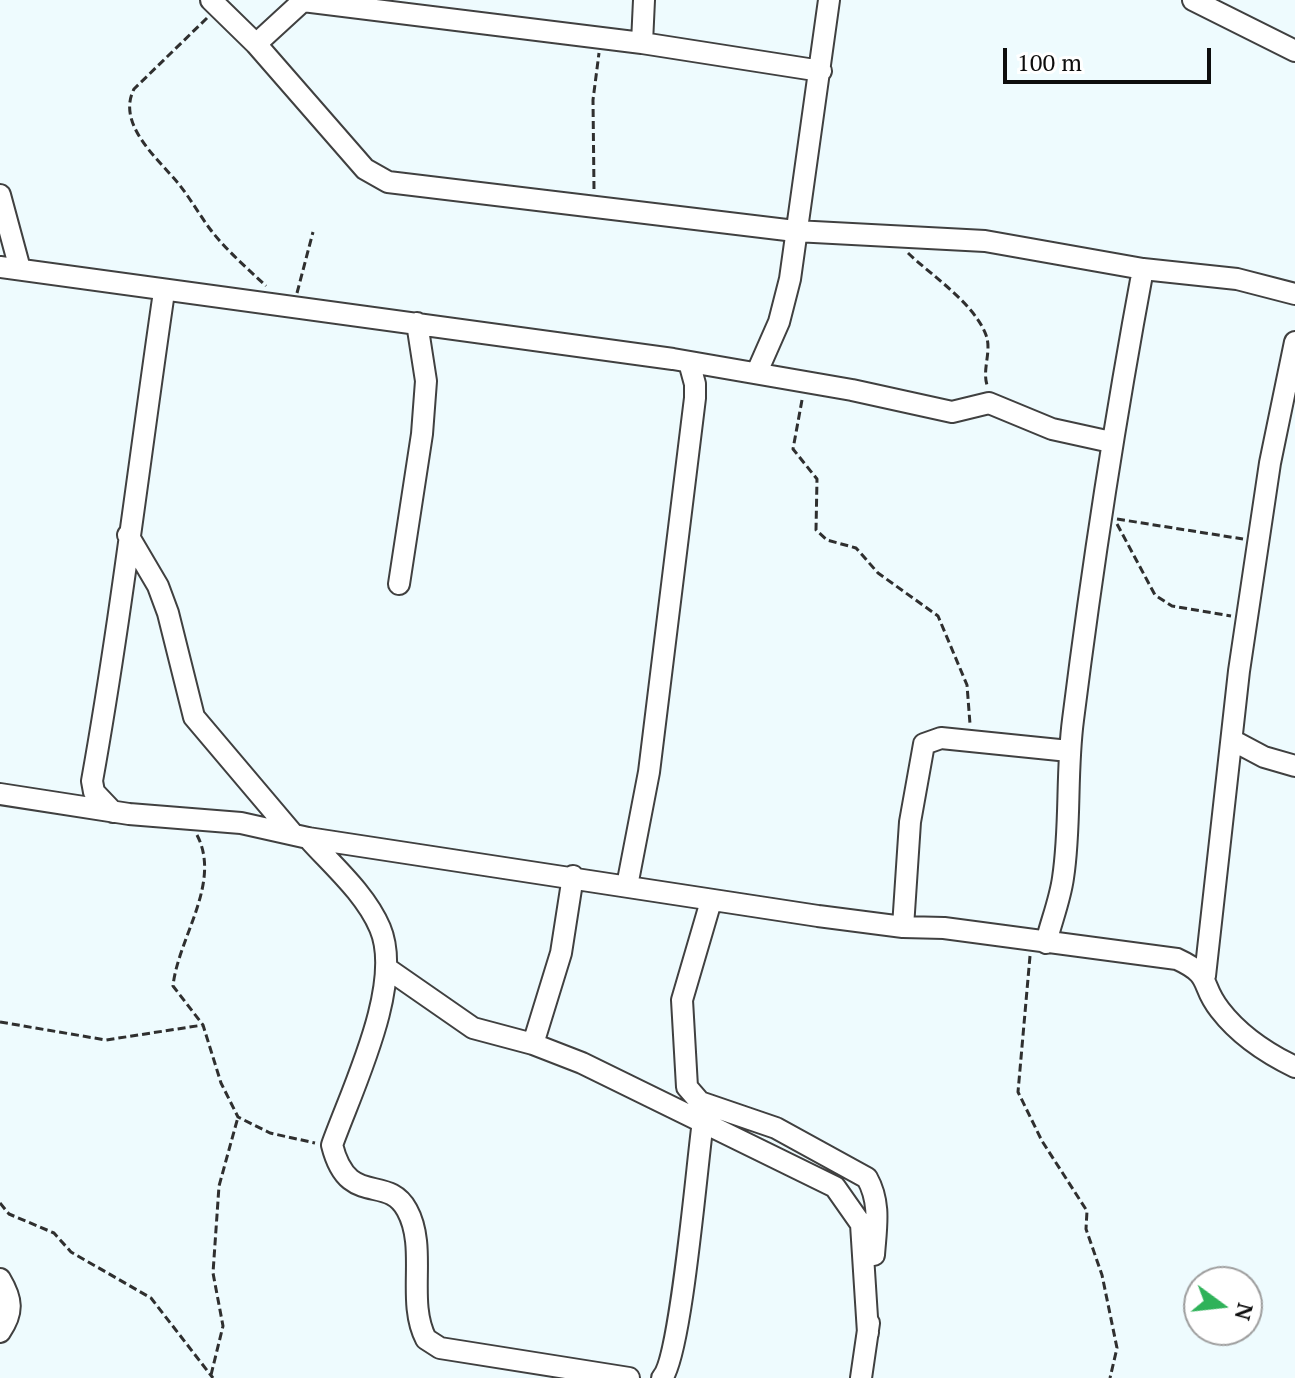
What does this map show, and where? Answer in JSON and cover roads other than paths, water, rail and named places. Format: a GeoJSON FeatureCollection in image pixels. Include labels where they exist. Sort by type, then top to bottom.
{"type":"FeatureCollection","features":[{"type":"Feature","properties":{"kind":"street"},"geometry":{"type":"LineString","coordinates":[[256,44],[304,0],[642,43],[821,71]]}},
{"type":"Feature","properties":{"kind":"street"},"geometry":{"type":"LineString","coordinates":[[642,43],[644,0]]}},
{"type":"Feature","properties":{"kind":"street"},"geometry":{"type":"LineString","coordinates":[[757,372],[779,322],[790,279],[795,231],[809,165],[829,0]]}},
{"type":"Feature","properties":{"kind":"street"},"geometry":{"type":"LineString","coordinates":[[1193,0],[1295,51]]}},
{"type":"Feature","properties":{"kind":"street"},"geometry":{"type":"LineString","coordinates":[[215,4],[256,44],[336,137],[377,178],[404,186],[592,205],[795,231],[985,241],[1143,269],[1237,279],[1295,294]]}},
{"type":"Feature","properties":{"kind":"street"},"geometry":{"type":"LineString","coordinates":[[0,195],[10,268],[164,292],[417,323],[757,372],[952,412],[985,403],[1052,429],[1111,442]]}},
{"type":"Feature","properties":{"kind":"street"},"geometry":{"type":"LineString","coordinates":[[1038,942],[1063,880],[1069,751],[1107,494],[1111,442],[1143,269]]}},
{"type":"Feature","properties":{"kind":"street"},"geometry":{"type":"LineString","coordinates":[[113,812],[97,797],[92,781],[116,646],[128,535],[164,292]]}},
{"type":"Feature","properties":{"kind":"street"},"geometry":{"type":"LineString","coordinates":[[399,584],[422,434],[426,381],[417,323]]}},
{"type":"Feature","properties":{"kind":"street"},"geometry":{"type":"LineString","coordinates":[[1205,976],[1206,944],[1222,847],[1232,740],[1270,463],[1292,394],[1295,342]]}},
{"type":"Feature","properties":{"kind":"street"},"geometry":{"type":"LineString","coordinates":[[627,886],[649,772],[695,384],[689,362]]}},
{"type":"Feature","properties":{"kind":"street"},"geometry":{"type":"LineString","coordinates":[[695,384],[716,366]]}},
{"type":"Feature","properties":{"kind":"street"},"geometry":{"type":"LineString","coordinates":[[128,535],[158,586],[168,613],[194,717],[300,836],[364,901],[381,929],[388,969],[377,1016],[332,1145],[344,1176],[387,1193],[405,1206],[413,1223],[422,1333],[430,1344],[629,1378]]}},
{"type":"Feature","properties":{"kind":"street"},"geometry":{"type":"LineString","coordinates":[[903,927],[909,836],[924,744],[941,738],[1069,751]]}},
{"type":"Feature","properties":{"kind":"street"},"geometry":{"type":"LineString","coordinates":[[1232,740],[1264,757],[1295,766]]}},
{"type":"Feature","properties":{"kind":"street"},"geometry":{"type":"LineString","coordinates":[[0,794],[113,812],[241,823],[300,836],[573,876],[711,901],[903,927],[944,928],[1177,959],[1191,957],[1206,944]]}},
{"type":"Feature","properties":{"kind":"street"},"geometry":{"type":"LineString","coordinates":[[533,1044],[561,953],[573,876]]}},
{"type":"Feature","properties":{"kind":"street"},"geometry":{"type":"LineString","coordinates":[[711,901],[682,1000],[687,1087],[700,1102],[776,1128],[867,1178],[875,1192],[878,1211],[868,1333],[861,1378]]}},
{"type":"Feature","properties":{"kind":"street"},"geometry":{"type":"LineString","coordinates":[[1177,959],[1199,969],[1219,1009],[1245,1038],[1295,1067]]}},
{"type":"Feature","properties":{"kind":"street"},"geometry":{"type":"LineString","coordinates":[[388,969],[473,1028],[533,1044],[582,1063],[835,1187],[856,1213],[865,1241],[868,1333]]}},
{"type":"Feature","properties":{"kind":"street"},"geometry":{"type":"LineString","coordinates":[[662,1378],[671,1365],[678,1327],[703,1121]]}},
{"type":"Feature","properties":{"kind":"street"},"geometry":{"type":"LineString","coordinates":[[0,1279],[10,1296],[11,1312],[0,1332]]}}]}
